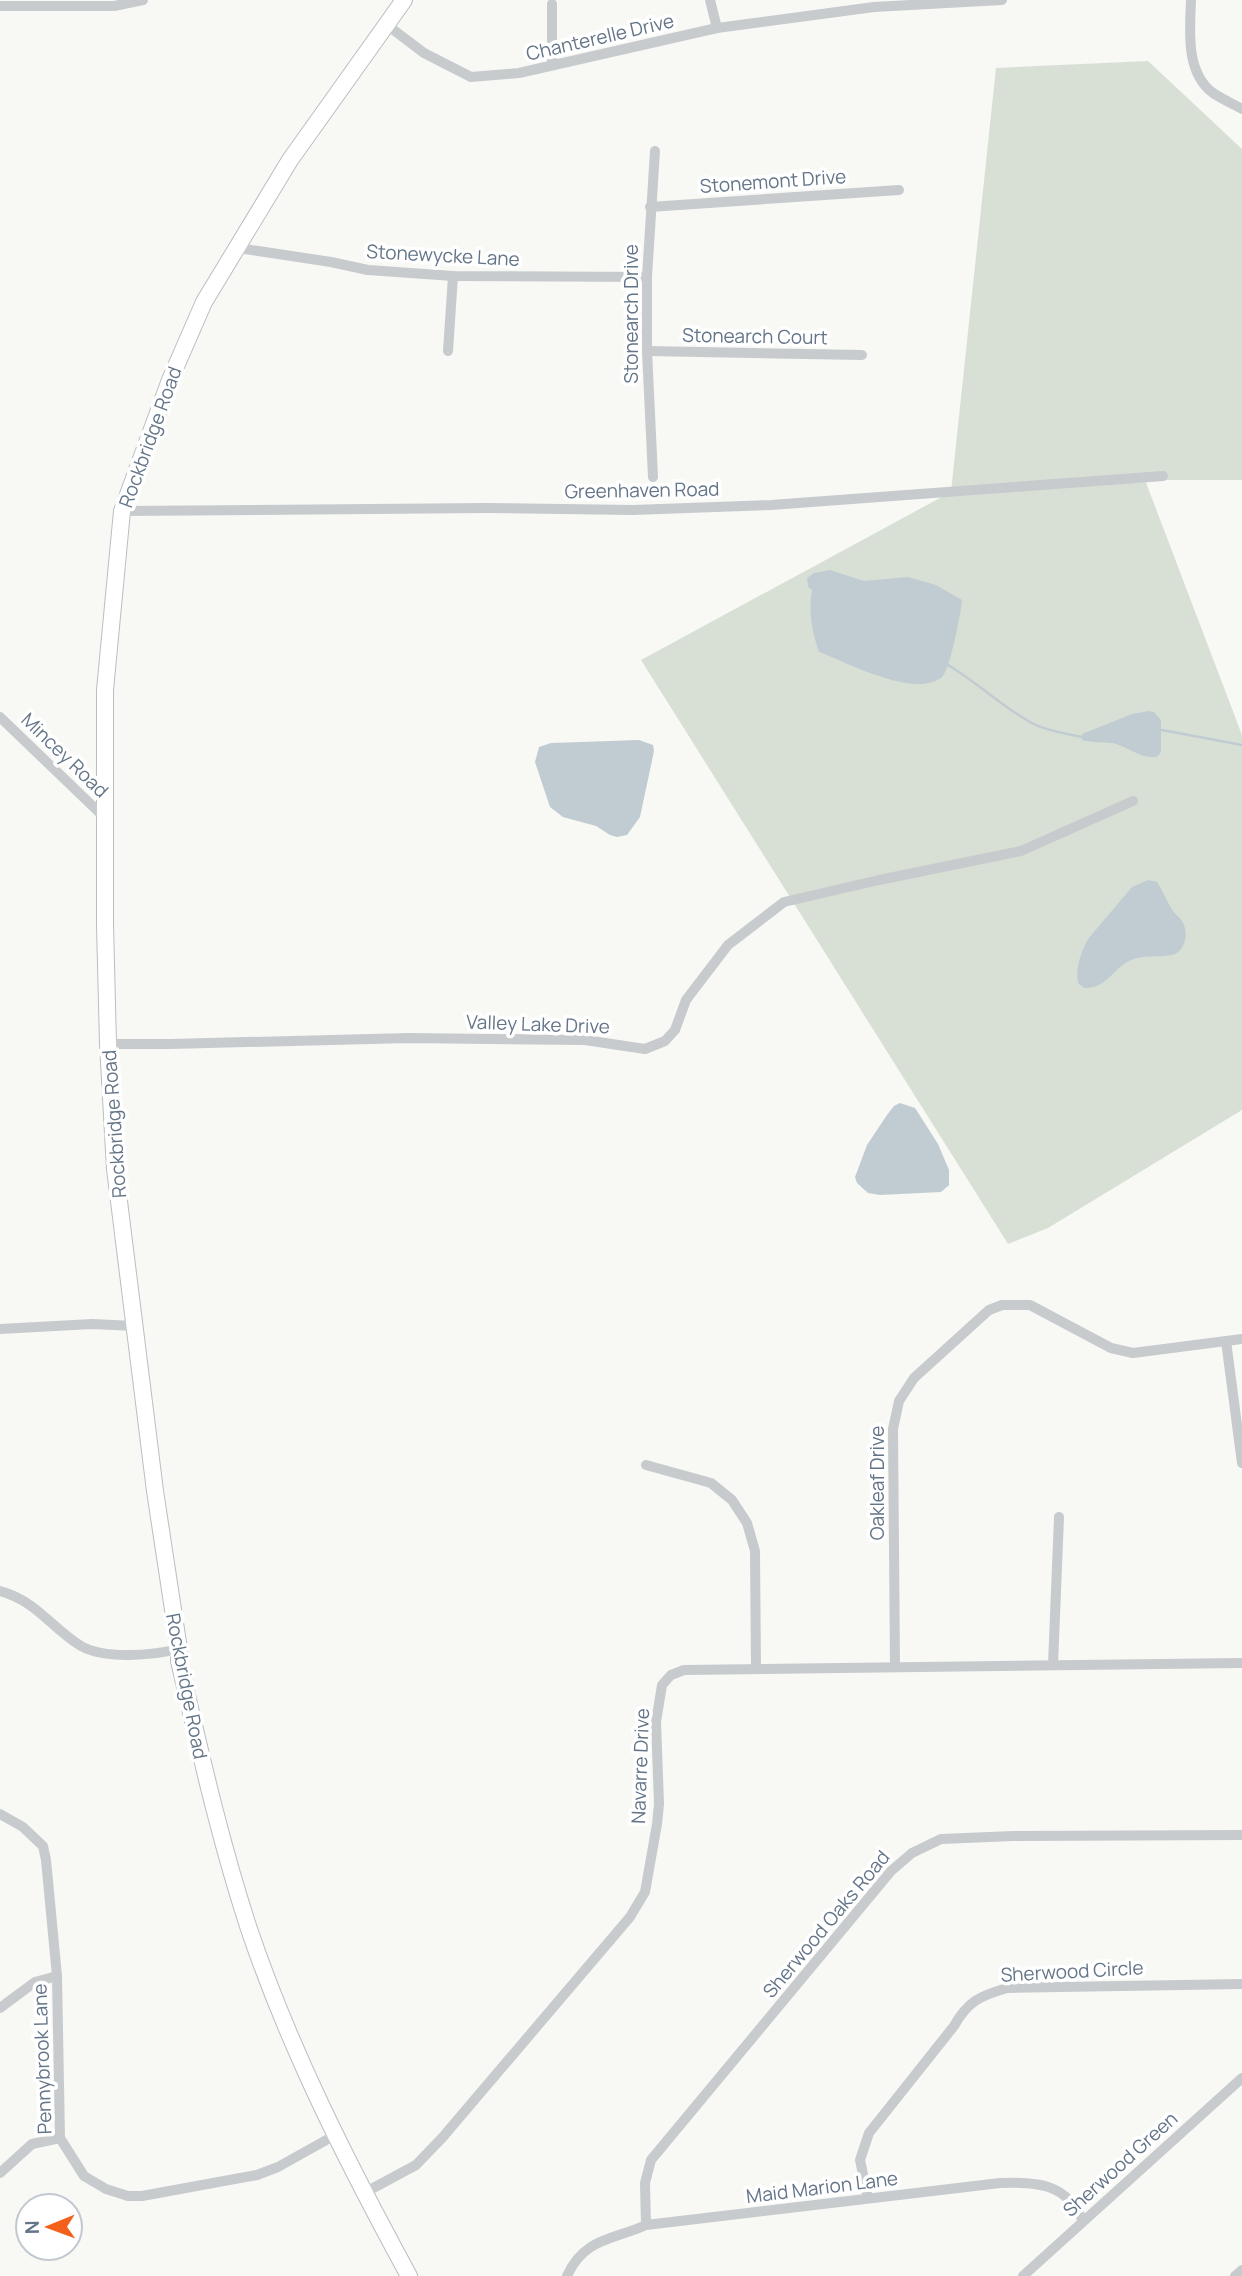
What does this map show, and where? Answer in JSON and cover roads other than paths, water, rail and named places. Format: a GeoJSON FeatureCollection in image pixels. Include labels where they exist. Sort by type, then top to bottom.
{"type":"FeatureCollection","features":[{"type":"Feature","properties":{"kind":"main road","name":"Rockbridge Road"},"geometry":{"type":"LineString","coordinates":[[404,0],[290,160],[204,302],[170,380],[122,511],[106,690],[105,818],[108,1044],[115,1168],[179,1661],[216,1821],[249,1929],[274,1998],[306,2073],[364,2193],[410,2276]]}},
{"type":"Feature","properties":{"kind":"street"},"geometry":{"type":"LineString","coordinates":[[0,6],[114,6],[143,0]]}},
{"type":"Feature","properties":{"kind":"street"},"geometry":{"type":"LineString","coordinates":[[710,0],[718,27]]}},
{"type":"Feature","properties":{"kind":"street","name":"Chanterelle Drive"},"geometry":{"type":"LineString","coordinates":[[387,25],[424,53],[471,77],[519,73],[718,27],[874,4],[1002,0]]}},
{"type":"Feature","properties":{"kind":"street"},"geometry":{"type":"LineString","coordinates":[[1191,0],[1190,48],[1197,71],[1211,92],[1242,109]]}},
{"type":"Feature","properties":{"kind":"street"},"geometry":{"type":"LineString","coordinates":[[552,4],[552,65]]}},
{"type":"Feature","properties":{"kind":"street","name":"Stonearch Drive"},"geometry":{"type":"LineString","coordinates":[[653,477],[647,351],[647,277],[655,151]]}},
{"type":"Feature","properties":{"kind":"street","name":"Stonemont Drive"},"geometry":{"type":"LineString","coordinates":[[650,207],[899,190]]}},
{"type":"Feature","properties":{"kind":"street","name":"Stonewycke Lane"},"geometry":{"type":"LineString","coordinates":[[238,248],[368,270],[453,276],[647,277]]}},
{"type":"Feature","properties":{"kind":"street"},"geometry":{"type":"LineString","coordinates":[[449,351],[453,276]]}},
{"type":"Feature","properties":{"kind":"street","name":"Stonearch Court"},"geometry":{"type":"LineString","coordinates":[[647,351],[862,355]]}},
{"type":"Feature","properties":{"kind":"street","name":"Greenhaven Road"},"geometry":{"type":"LineString","coordinates":[[122,511],[487,508],[634,510],[771,505],[1163,476]]}},
{"type":"Feature","properties":{"kind":"street","name":"Mincey Road"},"geometry":{"type":"LineString","coordinates":[[0,718],[105,818]]}},
{"type":"Feature","properties":{"kind":"street","name":"Valley Lake Drive"},"geometry":{"type":"LineString","coordinates":[[108,1044],[409,1038],[571,1040],[645,1049],[664,1041],[675,1030],[686,1000],[728,945],[784,902],[1021,851],[1133,801]]}},
{"type":"Feature","properties":{"kind":"street","name":"Oakleaf Drive"},"geometry":{"type":"LineString","coordinates":[[895,1666],[893,1429],[899,1401],[914,1378],[989,1310],[1016,1304],[1043,1310],[1111,1348],[1133,1353],[1242,1339]]}},
{"type":"Feature","properties":{"kind":"street"},"geometry":{"type":"LineString","coordinates":[[0,1329],[92,1324],[135,1326]]}},
{"type":"Feature","properties":{"kind":"street"},"geometry":{"type":"LineString","coordinates":[[1226,1341],[1242,1463]]}},
{"type":"Feature","properties":{"kind":"street"},"geometry":{"type":"LineString","coordinates":[[646,1465],[711,1483],[732,1500],[747,1523],[755,1551],[756,1669]]}},
{"type":"Feature","properties":{"kind":"street"},"geometry":{"type":"LineString","coordinates":[[1053,1665],[1059,1517]]}},
{"type":"Feature","properties":{"kind":"street"},"geometry":{"type":"LineString","coordinates":[[0,1591],[17,1596],[38,1609],[82,1647],[117,1655],[161,1653],[179,1648]]}},
{"type":"Feature","properties":{"kind":"street","name":"Navarre Drive"},"geometry":{"type":"LineString","coordinates":[[364,2193],[416,2165],[442,2138],[630,1917],[645,1892],[659,1804],[656,1722],[662,1685],[671,1675],[684,1670],[1242,1663]]}},
{"type":"Feature","properties":{"kind":"street","name":"Pennybrook Lane"},"geometry":{"type":"LineString","coordinates":[[0,1814],[23,1827],[43,1846],[57,1976],[60,2138],[85,2176],[106,2189],[128,2196],[142,2196],[257,2175],[278,2167],[337,2134]]}},
{"type":"Feature","properties":{"kind":"street","name":"Sherwood Oaks Road"},"geometry":{"type":"LineString","coordinates":[[646,2225],[645,2183],[651,2160],[891,1871],[912,1853],[941,1839],[1242,1835]]}},
{"type":"Feature","properties":{"kind":"street"},"geometry":{"type":"LineString","coordinates":[[0,2008],[35,1982],[57,1976]]}},
{"type":"Feature","properties":{"kind":"street","name":"Sherwood Circle"},"geometry":{"type":"LineString","coordinates":[[868,2199],[860,2160],[869,2133],[954,2026],[960,2014],[981,1996],[1007,1988],[1242,1984]]}},
{"type":"Feature","properties":{"kind":"street","name":"Sherwood Green"},"geometry":{"type":"LineString","coordinates":[[1023,2276],[1242,2078]]}},
{"type":"Feature","properties":{"kind":"street"},"geometry":{"type":"LineString","coordinates":[[0,2173],[32,2144],[60,2138]]}},
{"type":"Feature","properties":{"kind":"street","name":"Maid Marion Lane"},"geometry":{"type":"LineString","coordinates":[[567,2276],[574,2262],[598,2241],[625,2235],[646,2225],[1000,2182],[1028,2182],[1065,2194],[1076,2204],[1083,2221]]}},
{"type":"Feature","properties":{"kind":"street"},"geometry":{"type":"LineString","coordinates":[[1235,2276],[1242,2270]]}},
{"type":"Feature","properties":{"kind":"waterway"},"geometry":{"type":"LineString","coordinates":[[948,665],[1031,723],[1052,731],[1082,737]]}},
{"type":"Feature","properties":{"kind":"waterway"},"geometry":{"type":"LineString","coordinates":[[1162,730],[1242,745]]}}]}
